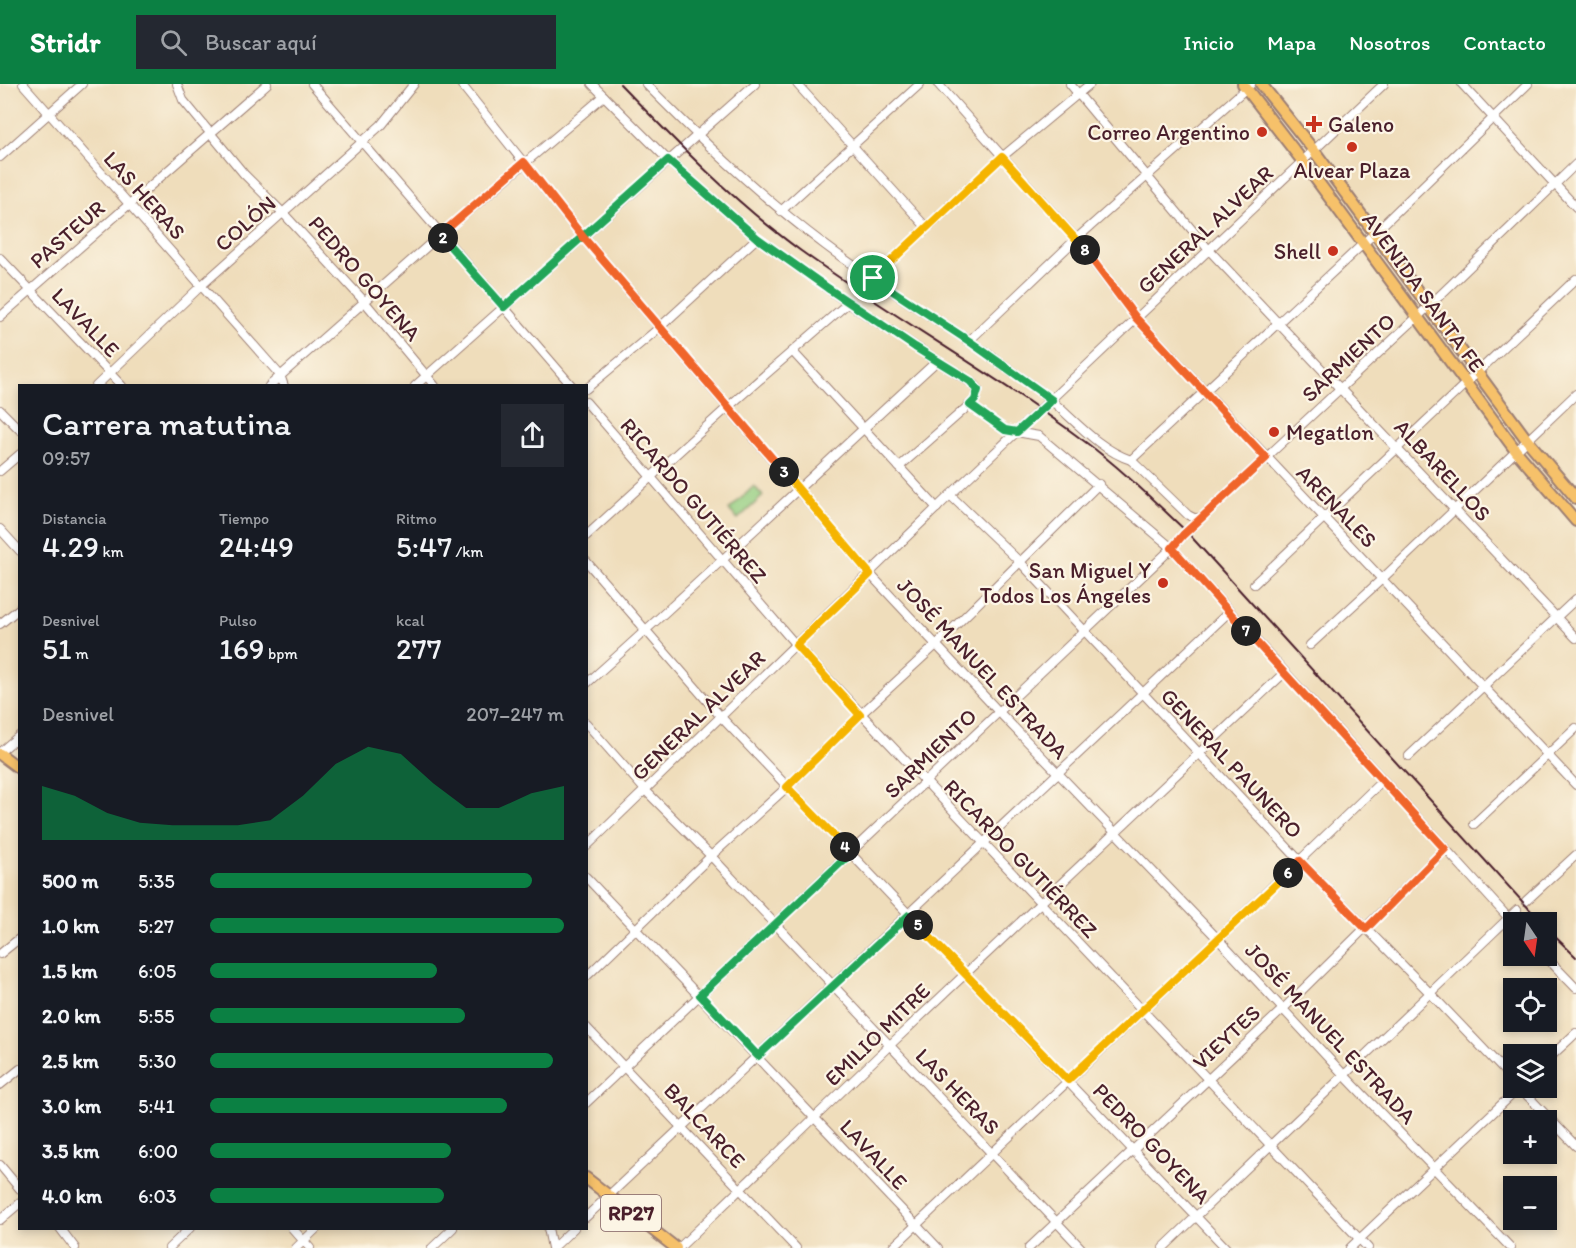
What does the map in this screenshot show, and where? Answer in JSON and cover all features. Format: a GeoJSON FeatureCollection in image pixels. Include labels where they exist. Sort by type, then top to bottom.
{"type":"FeatureCollection","features":[{"type":"Feature","properties":{"kind":"main road","name":"AVENIDA SANTA FE"},"geometry":{"type":"LineString","coordinates":[[1261,84],[1315,152],[1527,440],[1576,498]]}},
{"type":"Feature","properties":{"kind":"main road","name":"AVENIDA SANTA FE"},"geometry":{"type":"LineString","coordinates":[[1247,85],[1516,450],[1576,521]]}},
{"type":"Feature","properties":{"kind":"main road"},"geometry":{"type":"LineString","coordinates":[[0,753],[18,767]]}},
{"type":"Feature","properties":{"kind":"main road","name":"RP27"},"geometry":{"type":"LineString","coordinates":[[588,1180],[677,1248]]}},
{"type":"Feature","properties":{"kind":"street","name":"LAS HERAS"},"geometry":{"type":"LineString","coordinates":[[23,84],[202,285],[280,375],[283,384]]}},
{"type":"Feature","properties":{"kind":"street"},"geometry":{"type":"LineString","coordinates":[[0,157],[82,84]]}},
{"type":"Feature","properties":{"kind":"street","name":"PEDRO GOYENA"},"geometry":{"type":"LineString","coordinates":[[177,84],[183,100],[244,174],[364,301],[433,384]]}},
{"type":"Feature","properties":{"kind":"street","name":"PASTEUR"},"geometry":{"type":"LineString","coordinates":[[0,317],[209,132],[267,84]]}},
{"type":"Feature","properties":{"kind":"street"},"geometry":{"type":"LineString","coordinates":[[312,84],[570,384]]}},
{"type":"Feature","properties":{"kind":"street","name":"COLÓN"},"geometry":{"type":"LineString","coordinates":[[98,384],[202,285],[381,125],[414,84]]}},
{"type":"Feature","properties":{"kind":"street","name":"JOSÉ MANUEL ESTRADA"},"geometry":{"type":"LineString","coordinates":[[461,84],[583,237],[870,574],[1511,1248]]}},
{"type":"Feature","properties":{"kind":"street"},"geometry":{"type":"LineString","coordinates":[[592,84],[668,160],[757,238],[848,303],[970,381],[978,390],[975,400],[970,405],[899,467]]}},
{"type":"Feature","properties":{"kind":"street"},"geometry":{"type":"LineString","coordinates":[[646,84],[696,135],[781,211],[826,246],[969,341],[1052,400],[1101,444],[1119,456],[1131,460],[1188,515],[1201,518]]}},
{"type":"Feature","properties":{"kind":"street"},"geometry":{"type":"LineString","coordinates":[[417,384],[755,84]]}},
{"type":"Feature","properties":{"kind":"street"},"geometry":{"type":"LineString","coordinates":[[797,84],[926,226]]}},
{"type":"Feature","properties":{"kind":"street"},"geometry":{"type":"LineString","coordinates":[[781,211],[920,84]]}},
{"type":"Feature","properties":{"kind":"street","name":"ARENALES"},"geometry":{"type":"LineString","coordinates":[[938,84],[1076,239],[1136,318],[1576,785]]}},
{"type":"Feature","properties":{"kind":"street","name":"ALBARELLOS"},"geometry":{"type":"LineString","coordinates":[[1070,84],[1208,249],[1277,324],[1398,447],[1576,638]]}},
{"type":"Feature","properties":{"kind":"street"},"geometry":{"type":"LineString","coordinates":[[873,278],[1002,157],[1090,84]]}},
{"type":"Feature","properties":{"kind":"street","name":"GENERAL ALVEAR"},"geometry":{"type":"LineString","coordinates":[[588,845],[950,495],[1208,249],[1315,152],[1384,84]]}},
{"type":"Feature","properties":{"kind":"street"},"geometry":{"type":"LineString","coordinates":[[1462,84],[1576,207]]}},
{"type":"Feature","properties":{"kind":"street"},"geometry":{"type":"LineString","coordinates":[[1131,460],[1364,243],[1528,84]]}},
{"type":"Feature","properties":{"kind":"street"},"geometry":{"type":"LineString","coordinates":[[969,341],[1076,239],[1247,85]]}},
{"type":"Feature","properties":{"kind":"street"},"geometry":{"type":"LineString","coordinates":[[271,384],[524,162],[604,96]]}},
{"type":"Feature","properties":{"kind":"street","name":"SARMIENTO"},"geometry":{"type":"LineString","coordinates":[[588,1101],[1576,165]]}},
{"type":"Feature","properties":{"kind":"street"},"geometry":{"type":"LineString","coordinates":[[588,387],[659,328],[757,238]]}},
{"type":"Feature","properties":{"kind":"street","name":"LAVALLE"},"geometry":{"type":"LineString","coordinates":[[0,258],[120,384]]}},
{"type":"Feature","properties":{"kind":"street"},"geometry":{"type":"LineString","coordinates":[[1254,584],[1576,279]]}},
{"type":"Feature","properties":{"kind":"street"},"geometry":{"type":"LineString","coordinates":[[588,534],[728,407],[848,303]]}},
{"type":"Feature","properties":{"kind":"street"},"geometry":{"type":"LineString","coordinates":[[793,352],[937,508]]}},
{"type":"Feature","properties":{"kind":"street"},"geometry":{"type":"LineString","coordinates":[[588,682],[723,561],[937,362]]}},
{"type":"Feature","properties":{"kind":"street"},"geometry":{"type":"LineString","coordinates":[[1310,645],[1576,394]]}},
{"type":"Feature","properties":{"kind":"street","name":"RICARDO GUTIÉRREZ"},"geometry":{"type":"LineString","coordinates":[[588,404],[796,645],[860,715],[1368,1248]]}},
{"type":"Feature","properties":{"kind":"street"},"geometry":{"type":"LineString","coordinates":[[970,405],[1005,430],[1040,436],[1172,548],[1503,912]]}},
{"type":"Feature","properties":{"kind":"street"},"geometry":{"type":"LineString","coordinates":[[0,410],[18,428]]}},
{"type":"Feature","properties":{"kind":"street"},"geometry":{"type":"LineString","coordinates":[[0,471],[18,456]]}},
{"type":"Feature","properties":{"kind":"street"},"geometry":{"type":"LineString","coordinates":[[588,975],[936,645],[1099,484]]}},
{"type":"Feature","properties":{"kind":"street","name":"GENERAL PAUNERO"},"geometry":{"type":"LineString","coordinates":[[950,495],[1021,563],[1198,754],[1503,1069]]}},
{"type":"Feature","properties":{"kind":"street"},"geometry":{"type":"LineString","coordinates":[[0,529],[18,549]]}},
{"type":"Feature","properties":{"kind":"street","name":"PEDRO GOYENA"},"geometry":{"type":"LineString","coordinates":[[588,563],[721,717],[1226,1248]]}},
{"type":"Feature","properties":{"kind":"street"},"geometry":{"type":"LineString","coordinates":[[1409,756],[1576,599]]}},
{"type":"Feature","properties":{"kind":"street"},"geometry":{"type":"LineString","coordinates":[[0,624],[18,610]]}},
{"type":"Feature","properties":{"kind":"street"},"geometry":{"type":"LineString","coordinates":[[588,1215],[1229,612]]}},
{"type":"Feature","properties":{"kind":"street","name":"EMILIO MITRE"},"geometry":{"type":"LineString","coordinates":[[677,1248],[1284,673]]}},
{"type":"Feature","properties":{"kind":"street","name":"LAS HERAS"},"geometry":{"type":"LineString","coordinates":[[588,725],[645,790],[711,856],[1082,1248]]}},
{"type":"Feature","properties":{"kind":"street"},"geometry":{"type":"LineString","coordinates":[[1474,824],[1576,728]]}},
{"type":"Feature","properties":{"kind":"street"},"geometry":{"type":"LineString","coordinates":[[0,753],[18,737]]}},
{"type":"Feature","properties":{"kind":"street"},"geometry":{"type":"LineString","coordinates":[[892,1248],[1382,781]]}},
{"type":"Feature","properties":{"kind":"street","name":"VIEYTES"},"geometry":{"type":"LineString","coordinates":[[1029,1248],[1283,1009],[1445,849]]}},
{"type":"Feature","properties":{"kind":"street"},"geometry":{"type":"LineString","coordinates":[[1526,901],[1576,855]]}},
{"type":"Feature","properties":{"kind":"street","name":"LAVALLE"},"geometry":{"type":"LineString","coordinates":[[588,879],[938,1248]]}},
{"type":"Feature","properties":{"kind":"street"},"geometry":{"type":"LineString","coordinates":[[1163,1248],[1430,993],[1503,928]]}},
{"type":"Feature","properties":{"kind":"street"},"geometry":{"type":"LineString","coordinates":[[0,954],[18,940]]}},
{"type":"Feature","properties":{"kind":"street"},"geometry":{"type":"LineString","coordinates":[[1555,966],[1576,988]]}},
{"type":"Feature","properties":{"kind":"street","name":"BALCARCE"},"geometry":{"type":"LineString","coordinates":[[588,1029],[796,1248]]}},
{"type":"Feature","properties":{"kind":"street"},"geometry":{"type":"LineString","coordinates":[[1557,1051],[1576,1033]]}},
{"type":"Feature","properties":{"kind":"street"},"geometry":{"type":"LineString","coordinates":[[0,1085],[18,1071]]}},
{"type":"Feature","properties":{"kind":"street"},"geometry":{"type":"LineString","coordinates":[[1350,1248],[1508,1098]]}},
{"type":"Feature","properties":{"kind":"street"},"geometry":{"type":"LineString","coordinates":[[1529,1098],[1576,1146]]}},
{"type":"Feature","properties":{"kind":"street"},"geometry":{"type":"LineString","coordinates":[[0,1165],[18,1187]]}},
{"type":"Feature","properties":{"kind":"street"},"geometry":{"type":"LineString","coordinates":[[0,1220],[18,1205]]}},
{"type":"Feature","properties":{"kind":"street"},"geometry":{"type":"LineString","coordinates":[[62,1230],[75,1248]]}},
{"type":"Feature","properties":{"kind":"street"},"geometry":{"type":"LineString","coordinates":[[170,1248],[188,1230]]}},
{"type":"Feature","properties":{"kind":"street"},"geometry":{"type":"LineString","coordinates":[[294,1230],[310,1248]]}},
{"type":"Feature","properties":{"kind":"street"},"geometry":{"type":"LineString","coordinates":[[296,1248],[315,1230]]}},
{"type":"Feature","properties":{"kind":"street"},"geometry":{"type":"LineString","coordinates":[[432,1248],[451,1230]]}},
{"type":"Feature","properties":{"kind":"street"},"geometry":{"type":"LineString","coordinates":[[548,1230],[553,1248],[572,1230]]}},
{"type":"Feature","properties":{"kind":"green space"},"geometry":{"type":"Polygon","coordinates":[[[754,486],[763,496],[738,519],[729,510],[754,486]]]}},
{"type":"Feature","properties":{"kind":"railway"},"geometry":{"type":"LineString","coordinates":[[620,84],[707,171],[776,232],[871,299],[1049,416],[1098,451],[1136,484],[1186,531],[1532,912]]}},
{"type":"Feature","properties":{"kind":"railway"},"geometry":{"type":"LineString","coordinates":[[1557,939],[1576,957]]}},
{"type":"Feature","properties":{"kind":"place","name":"Galeno"},"geometry":{"type":"Point","coordinates":[1314,124]}},
{"type":"Feature","properties":{"kind":"place","name":"Correo Argentino"},"geometry":{"type":"Point","coordinates":[1262,132]}},
{"type":"Feature","properties":{"kind":"place","name":"Alvear Plaza"},"geometry":{"type":"Point","coordinates":[1352,147]}},
{"type":"Feature","properties":{"kind":"place","name":"Shell"},"geometry":{"type":"Point","coordinates":[1333,251]}},
{"type":"Feature","properties":{"kind":"place","name":"Megatlon"},"geometry":{"type":"Point","coordinates":[1274,432]}},
{"type":"Feature","properties":{"kind":"place","name":"San Miguel Y Todos Los Ángeles"},"geometry":{"type":"Point","coordinates":[1163,583]}},
{"type":"Feature","properties":{"kind":"route"},"geometry":{"type":"LineString","coordinates":[[873,278],[969,341],[1052,400],[1017,432],[1005,430],[970,405],[978,394],[975,385],[848,303],[757,238],[668,160],[583,237],[504,307],[440,235],[524,162],[583,237],[659,328],[870,574],[796,645],[860,715],[787,787],[851,853],[700,995],[758,1056],[909,915],[1068,1080],[1300,861],[1366,929],[1445,849],[1172,548],[1266,458],[1136,318],[1076,239],[1002,157],[873,278]]}}]}
